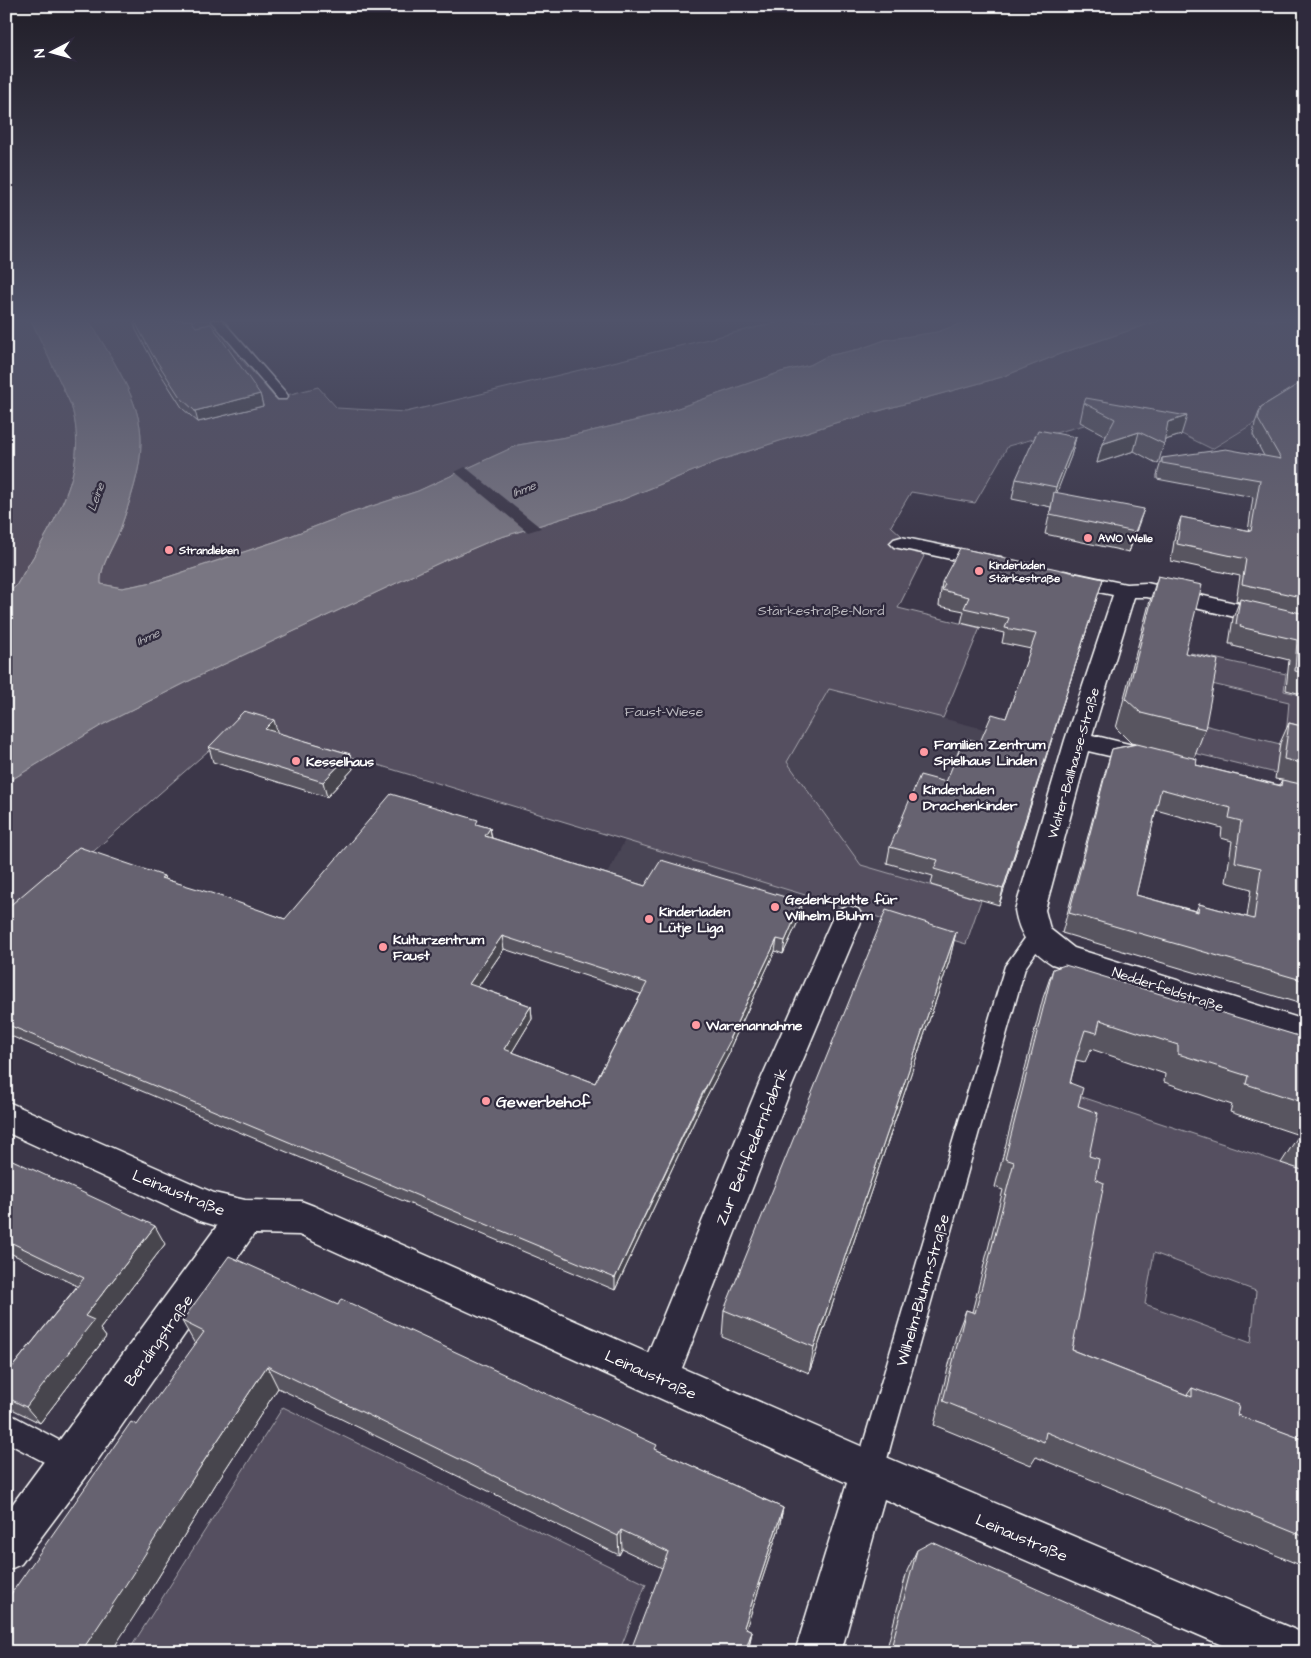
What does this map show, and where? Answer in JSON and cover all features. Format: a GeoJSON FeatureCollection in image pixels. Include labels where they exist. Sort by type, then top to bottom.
{"type":"FeatureCollection","features":[{"type":"Feature","properties":{"kind":"street"},"geometry":{"type":"LineString","coordinates":[[901,543],[981,564],[1009,566]]}},
{"type":"Feature","properties":{"kind":"street"},"geometry":{"type":"LineString","coordinates":[[1053,578],[1126,591],[1147,590],[1305,626]]}},
{"type":"Feature","properties":{"kind":"street","name":"Walter-Ballhause-Straße"},"geometry":{"type":"LineString","coordinates":[[1038,935],[1030,910],[1078,740],[1126,591]]}},
{"type":"Feature","properties":{"kind":"street"},"geometry":{"type":"LineString","coordinates":[[1078,740],[1175,764]]}},
{"type":"Feature","properties":{"kind":"street","name":"Zur Bettfedernfabrik"},"geometry":{"type":"LineString","coordinates":[[658,1377],[772,1096],[848,917]]}},
{"type":"Feature","properties":{"kind":"street","name":"Nedderfeldstraße"},"geometry":{"type":"LineString","coordinates":[[1038,935],[1046,946],[1063,956],[1305,1033]]}},
{"type":"Feature","properties":{"kind":"street","name":"Leinaustraße"},"geometry":{"type":"LineString","coordinates":[[6,1116],[210,1208],[245,1217],[300,1218],[871,1472],[1293,1652]]}},
{"type":"Feature","properties":{"kind":"street","name":"Berdingstraße"},"geometry":{"type":"LineString","coordinates":[[6,1549],[71,1462],[245,1217]]}},
{"type":"Feature","properties":{"kind":"street","name":"Wilhelm-Bluhm-Straße"},"geometry":{"type":"LineString","coordinates":[[818,1652],[871,1472]]}},
{"type":"Feature","properties":{"kind":"lane","name":"Wilhelm-Bluhm-Straße"},"geometry":{"type":"LineString","coordinates":[[871,1472],[1015,966],[1038,935]]}},
{"type":"Feature","properties":{"kind":"lane"},"geometry":{"type":"LineString","coordinates":[[6,1426],[71,1462]]}},
{"type":"Feature","properties":{"kind":"shaded area"},"geometry":{"type":"Polygon","coordinates":[[[1275,411],[1305,461],[1219,446],[1275,411]]]}},
{"type":"Feature","properties":{"kind":"shaded area","name":"Kinderladen Drachenkinder"},"geometry":{"type":"Polygon","coordinates":[[[829,689],[988,730],[999,905],[861,865],[787,762],[829,689]]]}},
{"type":"Feature","properties":{"kind":"shaded area"},"geometry":{"type":"Polygon","coordinates":[[[625,840],[792,891],[783,910],[644,900],[601,885],[625,840]]]}},
{"type":"Feature","properties":{"kind":"green space"},"geometry":{"type":"Polygon","coordinates":[[[6,397],[67,397],[71,405],[76,430],[76,455],[72,478],[53,522],[16,586],[6,595],[6,397]]]}},
{"type":"Feature","properties":{"kind":"green space"},"geometry":{"type":"Polygon","coordinates":[[[131,397],[327,397],[337,408],[406,412],[467,397],[708,397],[655,416],[566,437],[518,445],[418,491],[153,582],[122,588],[101,584],[101,577],[102,570],[121,527],[139,464],[141,442],[136,410],[131,397]]]}},
{"type":"Feature","properties":{"kind":"green space"},"geometry":{"type":"Polygon","coordinates":[[[928,397],[1296,397],[1212,449],[1135,411],[1008,446],[975,503],[911,492],[891,526],[924,556],[898,608],[980,628],[943,718],[829,689],[787,762],[861,865],[981,900],[966,944],[240,723],[6,928],[6,783],[102,725],[197,677],[439,563],[495,539],[619,501],[718,461],[835,423],[928,397]]]}},
{"type":"Feature","properties":{"kind":"green space"},"geometry":{"type":"Polygon","coordinates":[[[1191,653],[1286,674],[1284,691],[1305,696],[1305,740],[1286,736],[1289,702],[1186,678],[1191,653]]]}},
{"type":"Feature","properties":{"kind":"green space"},"geometry":{"type":"Polygon","coordinates":[[[1200,724],[1280,744],[1276,773],[1194,753],[1200,724]]]}},
{"type":"Feature","properties":{"kind":"green space"},"geometry":{"type":"Polygon","coordinates":[[[1064,1091],[1305,1171],[1305,1464],[1059,1375],[1064,1091]],[[1154,1253],[1145,1304],[1251,1343],[1256,1291],[1154,1253]]]}},
{"type":"Feature","properties":{"kind":"green space"},"geometry":{"type":"Polygon","coordinates":[[[283,1407],[646,1584],[619,1652],[128,1652],[283,1407]]]}},
{"type":"Feature","properties":{"kind":"water"},"geometry":{"type":"Polygon","coordinates":[[[67,397],[131,397],[136,410],[141,442],[137,475],[121,527],[102,570],[101,577],[101,584],[122,588],[153,582],[418,491],[518,445],[566,437],[655,416],[708,397],[928,397],[835,423],[718,461],[619,501],[495,539],[439,563],[197,677],[102,725],[6,783],[6,595],[16,586],[53,522],[72,478],[76,455],[76,430],[71,405],[67,397]]]}},
{"type":"Feature","properties":{"kind":"pier"},"geometry":{"type":"Polygon","coordinates":[[[465,467],[541,528],[528,532],[455,472],[465,467]]]}},
{"type":"Feature","properties":{"kind":"building"},"geometry":{"type":"Polygon","coordinates":[[[180,397],[247,397],[195,411],[180,397]]]}},
{"type":"Feature","properties":{"kind":"building"},"geometry":{"type":"Polygon","coordinates":[[[1277,397],[1305,397],[1305,598],[1242,584],[1246,559],[1177,544],[1181,517],[1251,531],[1260,480],[1162,463],[1162,458],[1226,449],[1281,459],[1258,419],[1261,407],[1277,397]]]}},
{"type":"Feature","properties":{"kind":"building"},"geometry":{"type":"Polygon","coordinates":[[[1086,398],[1187,416],[1168,422],[1164,444],[1139,432],[1102,444],[1115,419],[1084,403],[1086,398]]]}},
{"type":"Feature","properties":{"kind":"building"},"geometry":{"type":"Polygon","coordinates":[[[1038,430],[1076,437],[1056,487],[1016,479],[1038,430]]]}},
{"type":"Feature","properties":{"kind":"building"},"geometry":{"type":"Polygon","coordinates":[[[1054,492],[1144,509],[1135,532],[1050,514],[1054,492]]]}},
{"type":"Feature","properties":{"kind":"building"},"geometry":{"type":"Polygon","coordinates":[[[960,548],[1103,579],[1003,889],[934,869],[938,860],[890,847],[920,775],[946,782],[964,738],[980,742],[992,714],[1006,718],[1036,634],[1005,628],[1009,618],[964,608],[969,597],[942,590],[945,584],[942,582],[960,548]]]}},
{"type":"Feature","properties":{"kind":"building"},"geometry":{"type":"Polygon","coordinates":[[[1158,576],[1202,585],[1185,653],[1218,660],[1205,729],[1141,713],[1126,699],[1158,576]]]}},
{"type":"Feature","properties":{"kind":"building"},"geometry":{"type":"Polygon","coordinates":[[[1240,599],[1305,614],[1305,673],[1295,671],[1297,640],[1240,627],[1241,625],[1236,624],[1240,599]]]}},
{"type":"Feature","properties":{"kind":"building"},"geometry":{"type":"Polygon","coordinates":[[[244,711],[274,720],[265,729],[350,754],[323,782],[209,747],[244,711]]]}},
{"type":"Feature","properties":{"kind":"building"},"geometry":{"type":"Polygon","coordinates":[[[1289,723],[1305,727],[1305,764],[1284,759],[1289,723]]]}},
{"type":"Feature","properties":{"kind":"building"},"geometry":{"type":"Polygon","coordinates":[[[1137,744],[1197,759],[1196,765],[1281,786],[1282,780],[1305,785],[1305,981],[1069,913],[1112,749],[1137,744]],[[1161,789],[1136,895],[1198,912],[1199,904],[1254,919],[1261,868],[1235,862],[1241,821],[1229,818],[1231,808],[1161,789]]]}},
{"type":"Feature","properties":{"kind":"building"},"geometry":{"type":"Polygon","coordinates":[[[391,794],[478,820],[476,824],[490,828],[485,836],[645,886],[661,860],[802,902],[785,941],[777,939],[729,1039],[731,1039],[702,1094],[615,1278],[6,1024],[6,909],[79,847],[164,876],[161,878],[285,919],[391,794]],[[502,936],[469,984],[531,1006],[504,1049],[595,1083],[647,983],[502,936]]]}},
{"type":"Feature","properties":{"kind":"building"},"geometry":{"type":"Polygon","coordinates":[[[886,910],[956,932],[814,1347],[724,1310],[886,910]]]}},
{"type":"Feature","properties":{"kind":"building"},"geometry":{"type":"Polygon","coordinates":[[[1065,965],[1305,1038],[1305,1103],[1246,1084],[1248,1076],[1178,1054],[1178,1045],[1100,1020],[1097,1033],[1085,1030],[1070,1083],[1083,1088],[1078,1106],[1098,1113],[1089,1156],[1099,1159],[1095,1179],[1104,1183],[1072,1350],[1192,1397],[1192,1388],[1239,1405],[1237,1415],[1305,1440],[1305,1537],[1046,1432],[1044,1442],[943,1401],[966,1310],[975,1313],[1014,1162],[1005,1159],[1053,969],[1065,965]]]}},
{"type":"Feature","properties":{"kind":"building"},"geometry":{"type":"Polygon","coordinates":[[[1305,1129],[1305,1137],[1299,1135],[1305,1129]]]}},
{"type":"Feature","properties":{"kind":"building"},"geometry":{"type":"Polygon","coordinates":[[[6,1157],[155,1226],[85,1316],[94,1320],[26,1407],[6,1397],[6,1375],[84,1278],[6,1240],[6,1157]]]}},
{"type":"Feature","properties":{"kind":"building"},"geometry":{"type":"Polygon","coordinates":[[[229,1256],[338,1305],[341,1299],[657,1445],[655,1449],[783,1508],[744,1627],[752,1631],[745,1652],[630,1652],[668,1552],[621,1530],[618,1536],[267,1366],[81,1652],[6,1652],[6,1601],[131,1422],[137,1425],[204,1332],[182,1321],[229,1256]]]}},
{"type":"Feature","properties":{"kind":"building"},"geometry":{"type":"Polygon","coordinates":[[[932,1542],[1177,1652],[890,1652],[917,1550],[932,1542]]]}},
{"type":"Feature","properties":{"kind":"place","name":"AWO Welle"},"geometry":{"type":"Point","coordinates":[1088,538]}},
{"type":"Feature","properties":{"kind":"place","name":"Strandleben"},"geometry":{"type":"Point","coordinates":[169,550]}},
{"type":"Feature","properties":{"kind":"place","name":"Kinderladen Stärkestraße"},"geometry":{"type":"Point","coordinates":[979,571]}},
{"type":"Feature","properties":{"kind":"place","name":"Familien Zentrum Spielhaus Linden"},"geometry":{"type":"Point","coordinates":[924,752]}},
{"type":"Feature","properties":{"kind":"place","name":"Kesselhaus"},"geometry":{"type":"Point","coordinates":[296,761]}},
{"type":"Feature","properties":{"kind":"place","name":"Kinderladen Drachenkinder"},"geometry":{"type":"Point","coordinates":[913,797]}},
{"type":"Feature","properties":{"kind":"place","name":"Gedenkplatte für Wilhelm Bluhm"},"geometry":{"type":"Point","coordinates":[775,907]}},
{"type":"Feature","properties":{"kind":"place","name":"Kinderladen Lütje Liga"},"geometry":{"type":"Point","coordinates":[649,919]}},
{"type":"Feature","properties":{"kind":"place","name":"Kulturzentrum Faust"},"geometry":{"type":"Point","coordinates":[383,947]}},
{"type":"Feature","properties":{"kind":"place","name":"Warenannahme"},"geometry":{"type":"Point","coordinates":[696,1025]}},
{"type":"Feature","properties":{"kind":"place","name":"Gewerbehof"},"geometry":{"type":"Point","coordinates":[486,1101]}},
{"type":"Feature","properties":{"kind":"water label","name":"Ihme"},"geometry":{"type":"Point","coordinates":[524,489]}},
{"type":"Feature","properties":{"kind":"water label","name":"Leine"},"geometry":{"type":"Point","coordinates":[96,497]}},
{"type":"Feature","properties":{"kind":"water label","name":"Ihme"},"geometry":{"type":"Point","coordinates":[148,637]}},
{"type":"Feature","properties":{"kind":"park label","name":"Stärkestraße-Nord"},"geometry":{"type":"Point","coordinates":[821,610]}},
{"type":"Feature","properties":{"kind":"park label","name":"Faust-Wiese"},"geometry":{"type":"Point","coordinates":[664,711]}}]}
